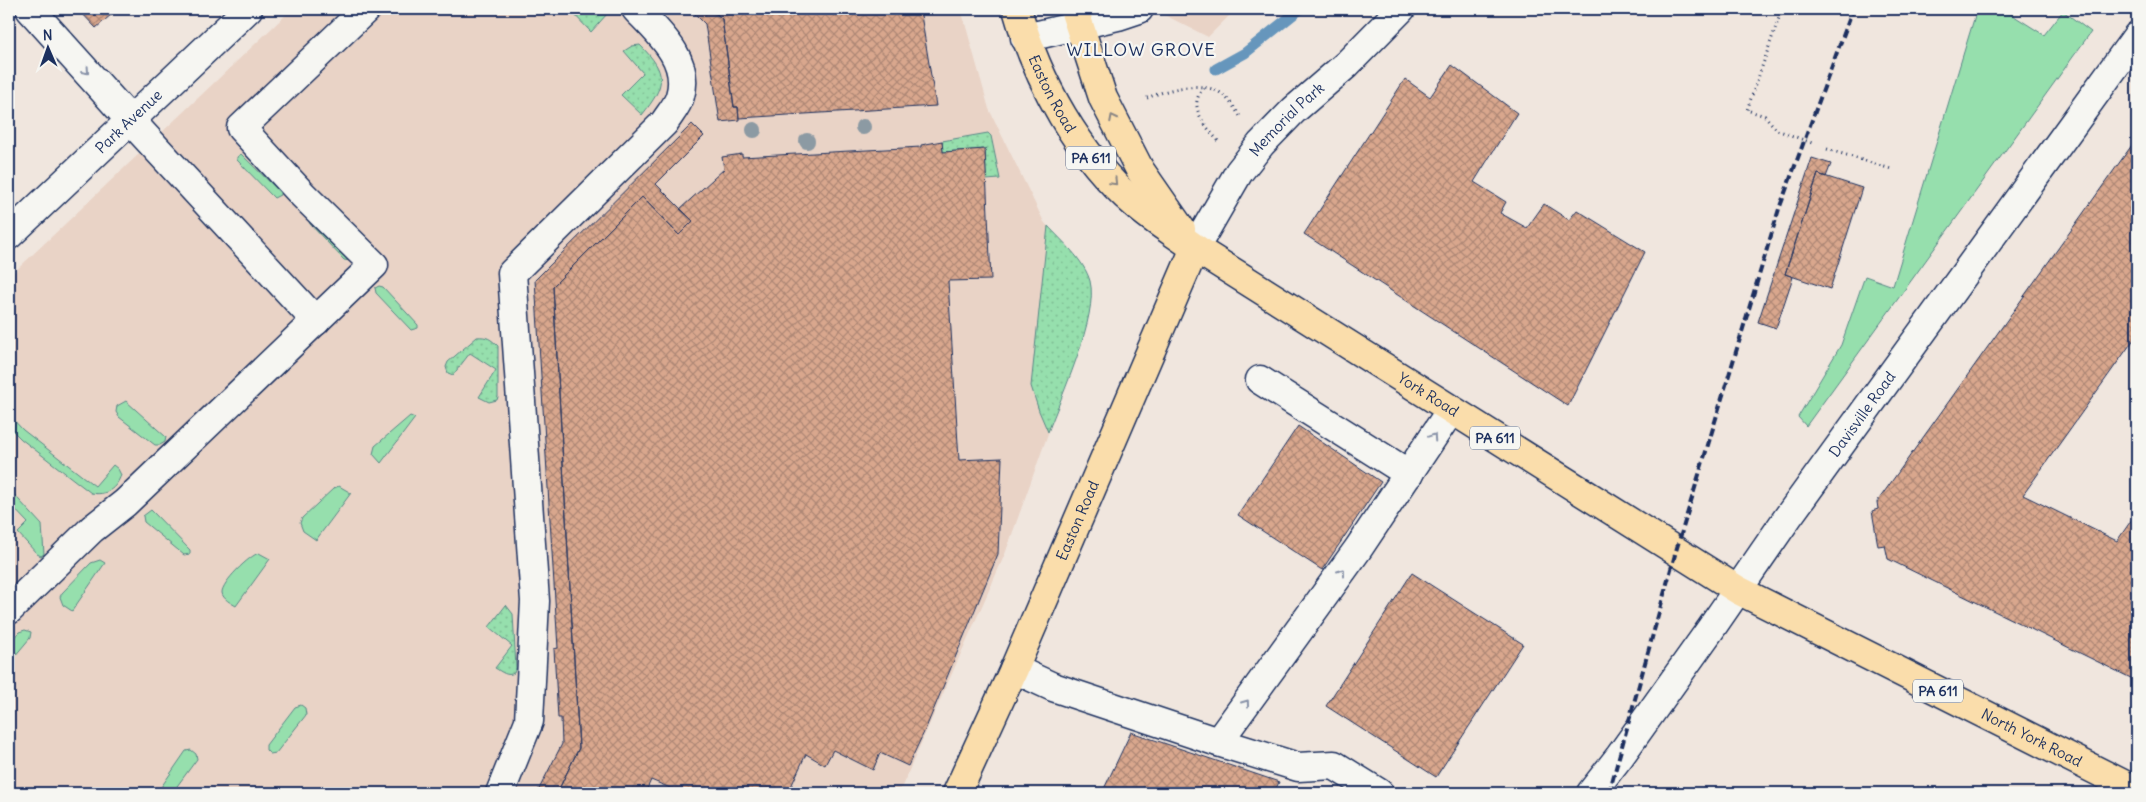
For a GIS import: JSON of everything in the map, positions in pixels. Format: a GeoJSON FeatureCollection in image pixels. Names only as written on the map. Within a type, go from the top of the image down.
{"type":"FeatureCollection","features":[{"type":"Feature","properties":{"kind":"main road","name":"Easton Road"},"geometry":{"type":"LineString","coordinates":[[957,793],[1014,669],[1195,248],[1136,205],[1091,159],[1061,114],[1026,38],[1017,9]]}},
{"type":"Feature","properties":{"kind":"main road","name":"PA 611"},"geometry":{"type":"LineString","coordinates":[[1077,17],[1103,98],[1140,170],[1195,248]]}},
{"type":"Feature","properties":{"kind":"main road","name":"York Road"},"geometry":{"type":"LineString","coordinates":[[1195,248],[1738,590]]}},
{"type":"Feature","properties":{"kind":"main road","name":"North York Road"},"geometry":{"type":"LineString","coordinates":[[1738,590],[2137,791]]}},
{"type":"Feature","properties":{"kind":"street"},"geometry":{"type":"LineString","coordinates":[[30,9],[130,121],[316,321]]}},
{"type":"Feature","properties":{"kind":"street","name":"Park Avenue"},"geometry":{"type":"LineString","coordinates":[[9,235],[248,9]]}},
{"type":"Feature","properties":{"kind":"street"},"geometry":{"type":"LineString","coordinates":[[9,610],[92,529],[126,503],[374,265],[241,128],[366,9]]}},
{"type":"Feature","properties":{"kind":"street"},"geometry":{"type":"LineString","coordinates":[[500,793],[529,721],[535,601],[512,273],[664,123],[680,96],[682,76],[672,48],[636,9]]}},
{"type":"Feature","properties":{"kind":"street"},"geometry":{"type":"LineString","coordinates":[[1026,38],[1077,17],[1139,9]]}},
{"type":"Feature","properties":{"kind":"street","name":"Memorial Park"},"geometry":{"type":"LineString","coordinates":[[1195,248],[1239,172],[1261,144],[1294,110],[1346,65],[1401,9]]}},
{"type":"Feature","properties":{"kind":"street","name":"Davisville Road"},"geometry":{"type":"LineString","coordinates":[[1591,793],[1620,756],[1788,517],[2137,36]]}},
{"type":"Feature","properties":{"kind":"street"},"geometry":{"type":"LineString","coordinates":[[1260,380],[1409,474]]}},
{"type":"Feature","properties":{"kind":"street"},"geometry":{"type":"LineString","coordinates":[[1218,742],[1358,549],[1452,410]]}},
{"type":"Feature","properties":{"kind":"street"},"geometry":{"type":"LineString","coordinates":[[1014,669],[1053,688],[1218,742],[1298,766],[1334,765],[1379,793]]}},
{"type":"Feature","properties":{"kind":"path"},"geometry":{"type":"LineString","coordinates":[[1782,9],[1747,110],[1765,116],[1777,130],[1812,143]]}},
{"type":"Feature","properties":{"kind":"path"},"geometry":{"type":"LineString","coordinates":[[1147,98],[1168,90],[1205,88],[1219,92],[1241,118]]}},
{"type":"Feature","properties":{"kind":"path"},"geometry":{"type":"LineString","coordinates":[[1205,88],[1199,93],[1197,110],[1201,120],[1218,141]]}},
{"type":"Feature","properties":{"kind":"path"},"geometry":{"type":"LineString","coordinates":[[1827,149],[1891,169]]}},
{"type":"Feature","properties":{"kind":"shaded area"},"geometry":{"type":"Polygon","coordinates":[[[292,9],[961,9],[989,109],[1044,222],[1080,262],[1090,280],[1091,298],[1084,333],[1005,554],[899,793],[9,793],[9,277],[292,9]]]}},
{"type":"Feature","properties":{"kind":"shaded area"},"geometry":{"type":"Polygon","coordinates":[[[1153,9],[1236,9],[1208,37],[1153,9]]]}},
{"type":"Feature","properties":{"kind":"green space"},"geometry":{"type":"Polygon","coordinates":[[[569,9],[606,9],[607,14],[591,32],[569,9]]]}},
{"type":"Feature","properties":{"kind":"green space"},"geometry":{"type":"Polygon","coordinates":[[[1977,9],[2003,9],[2044,35],[2063,11],[2091,32],[1806,426],[1798,417],[1841,345],[1865,276],[1893,286],[1977,9]]]}},
{"type":"Feature","properties":{"kind":"green space"},"geometry":{"type":"Polygon","coordinates":[[[640,45],[656,64],[660,79],[656,95],[642,115],[621,95],[643,73],[624,51],[632,46],[640,45]]]}},
{"type":"Feature","properties":{"kind":"green space"},"geometry":{"type":"Polygon","coordinates":[[[988,133],[991,136],[1000,179],[986,180],[985,149],[943,152],[942,141],[988,133]]]}},
{"type":"Feature","properties":{"kind":"green space"},"geometry":{"type":"Polygon","coordinates":[[[241,154],[280,192],[280,195],[274,198],[237,160],[237,157],[241,154]]]}},
{"type":"Feature","properties":{"kind":"green space"},"geometry":{"type":"Polygon","coordinates":[[[308,219],[352,258],[350,261],[344,260],[310,224],[308,219]]]}},
{"type":"Feature","properties":{"kind":"green space"},"geometry":{"type":"Polygon","coordinates":[[[1048,226],[1072,251],[1083,266],[1090,281],[1091,296],[1084,334],[1048,432],[1031,386],[1048,226]]]}},
{"type":"Feature","properties":{"kind":"green space"},"geometry":{"type":"Polygon","coordinates":[[[383,287],[418,325],[418,328],[411,330],[376,293],[375,288],[383,287]]]}},
{"type":"Feature","properties":{"kind":"green space"},"geometry":{"type":"Polygon","coordinates":[[[477,337],[489,338],[498,346],[498,397],[497,400],[489,402],[479,397],[496,370],[470,353],[453,375],[448,373],[446,367],[448,362],[477,337]]]}},
{"type":"Feature","properties":{"kind":"green space"},"geometry":{"type":"Polygon","coordinates":[[[126,401],[166,437],[165,442],[155,445],[119,417],[116,412],[117,406],[126,401]]]}},
{"type":"Feature","properties":{"kind":"green space"},"geometry":{"type":"Polygon","coordinates":[[[9,415],[23,430],[95,486],[113,465],[121,475],[116,484],[106,492],[91,493],[21,439],[9,427],[9,415]]]}},
{"type":"Feature","properties":{"kind":"green space"},"geometry":{"type":"Polygon","coordinates":[[[410,416],[415,418],[381,463],[373,454],[375,446],[410,416]]]}},
{"type":"Feature","properties":{"kind":"green space"},"geometry":{"type":"Polygon","coordinates":[[[339,486],[351,493],[316,540],[303,531],[300,523],[302,518],[334,488],[339,486]]]}},
{"type":"Feature","properties":{"kind":"green space"},"geometry":{"type":"Polygon","coordinates":[[[9,489],[42,525],[44,554],[41,556],[18,533],[28,523],[9,503],[9,489]]]}},
{"type":"Feature","properties":{"kind":"green space"},"geometry":{"type":"Polygon","coordinates":[[[151,510],[190,550],[190,554],[184,555],[144,522],[143,516],[151,510]]]}},
{"type":"Feature","properties":{"kind":"green space"},"geometry":{"type":"Polygon","coordinates":[[[259,553],[270,559],[236,606],[224,597],[222,593],[223,588],[237,570],[259,553]]]}},
{"type":"Feature","properties":{"kind":"green space"},"geometry":{"type":"Polygon","coordinates":[[[100,560],[105,563],[72,611],[63,605],[60,597],[62,593],[91,563],[100,560]]]}},
{"type":"Feature","properties":{"kind":"green space"},"geometry":{"type":"Polygon","coordinates":[[[506,605],[513,614],[516,668],[514,673],[509,674],[504,674],[495,668],[512,646],[489,627],[506,605]]]}},
{"type":"Feature","properties":{"kind":"green space"},"geometry":{"type":"Polygon","coordinates":[[[25,630],[31,632],[30,638],[9,663],[9,643],[19,632],[25,630]]]}},
{"type":"Feature","properties":{"kind":"green space"},"geometry":{"type":"Polygon","coordinates":[[[301,705],[305,708],[306,715],[276,753],[270,754],[266,750],[266,745],[295,707],[301,705]]]}},
{"type":"Feature","properties":{"kind":"green space"},"geometry":{"type":"Polygon","coordinates":[[[191,750],[196,754],[197,759],[172,793],[157,793],[186,751],[191,750]]]}},
{"type":"Feature","properties":{"kind":"building"},"geometry":{"type":"Polygon","coordinates":[[[78,9],[108,9],[112,14],[96,28],[78,9]]]}},
{"type":"Feature","properties":{"kind":"building"},"geometry":{"type":"Polygon","coordinates":[[[108,9],[117,9],[112,14],[108,9]]]}},
{"type":"Feature","properties":{"kind":"building"},"geometry":{"type":"Polygon","coordinates":[[[690,9],[711,9],[722,19],[734,107],[738,107],[739,120],[720,122],[705,24],[690,9]]]}},
{"type":"Feature","properties":{"kind":"building"},"geometry":{"type":"Polygon","coordinates":[[[711,9],[920,9],[936,106],[739,118],[738,107],[734,107],[722,19],[711,9]]]}},
{"type":"Feature","properties":{"kind":"building"},"geometry":{"type":"Polygon","coordinates":[[[1452,65],[1517,113],[1474,182],[1506,202],[1500,213],[1527,228],[1544,204],[1569,220],[1577,210],[1645,252],[1568,406],[1304,234],[1405,79],[1430,97],[1452,65]]]}},
{"type":"Feature","properties":{"kind":"building"},"geometry":{"type":"Polygon","coordinates":[[[692,124],[704,136],[656,184],[693,221],[679,235],[642,197],[553,286],[579,748],[557,793],[537,793],[562,744],[561,718],[558,718],[554,649],[558,648],[535,280],[692,124]]]}},
{"type":"Feature","properties":{"kind":"building"},"geometry":{"type":"Polygon","coordinates":[[[2137,138],[2137,335],[2023,495],[2117,541],[2137,512],[2137,681],[1888,559],[1885,545],[1878,546],[1872,511],[1878,509],[1877,502],[2137,138]]]}},
{"type":"Feature","properties":{"kind":"building"},"geometry":{"type":"Polygon","coordinates":[[[942,141],[943,152],[985,149],[991,280],[948,281],[959,460],[1002,458],[998,554],[926,728],[908,766],[880,753],[873,770],[833,750],[825,765],[806,754],[788,793],[771,791],[770,793],[682,793],[651,780],[645,793],[557,793],[579,748],[553,286],[642,197],[679,235],[693,221],[680,209],[724,169],[722,157],[742,154],[742,157],[921,147],[921,145],[942,141]]]}},
{"type":"Feature","properties":{"kind":"building"},"geometry":{"type":"Polygon","coordinates":[[[1812,158],[1831,164],[1826,177],[1818,174],[1785,274],[1793,277],[1776,328],[1758,322],[1812,158]]]}},
{"type":"Feature","properties":{"kind":"building"},"geometry":{"type":"Polygon","coordinates":[[[1818,174],[1862,188],[1830,289],[1785,274],[1818,174]]]}},
{"type":"Feature","properties":{"kind":"building"},"geometry":{"type":"Polygon","coordinates":[[[1298,426],[1381,482],[1322,570],[1238,515],[1298,426]]]}},
{"type":"Feature","properties":{"kind":"building"},"geometry":{"type":"Polygon","coordinates":[[[1412,573],[1523,644],[1436,777],[1326,706],[1412,573]]]}},
{"type":"Feature","properties":{"kind":"building"},"geometry":{"type":"Polygon","coordinates":[[[1131,732],[1279,782],[1274,793],[1102,793],[1131,732]]]}},
{"type":"Feature","properties":{"kind":"waterway"},"geometry":{"type":"LineString","coordinates":[[1216,69],[1245,53],[1300,9]]}},
{"type":"Feature","properties":{"kind":"railway"},"geometry":{"type":"LineString","coordinates":[[1609,793],[1676,551],[1779,209],[1853,9]]}},
{"type":"Feature","properties":{"kind":"district","name":"WILLOW GROVE"},"geometry":{"type":"Point","coordinates":[1141,50]}}]}
